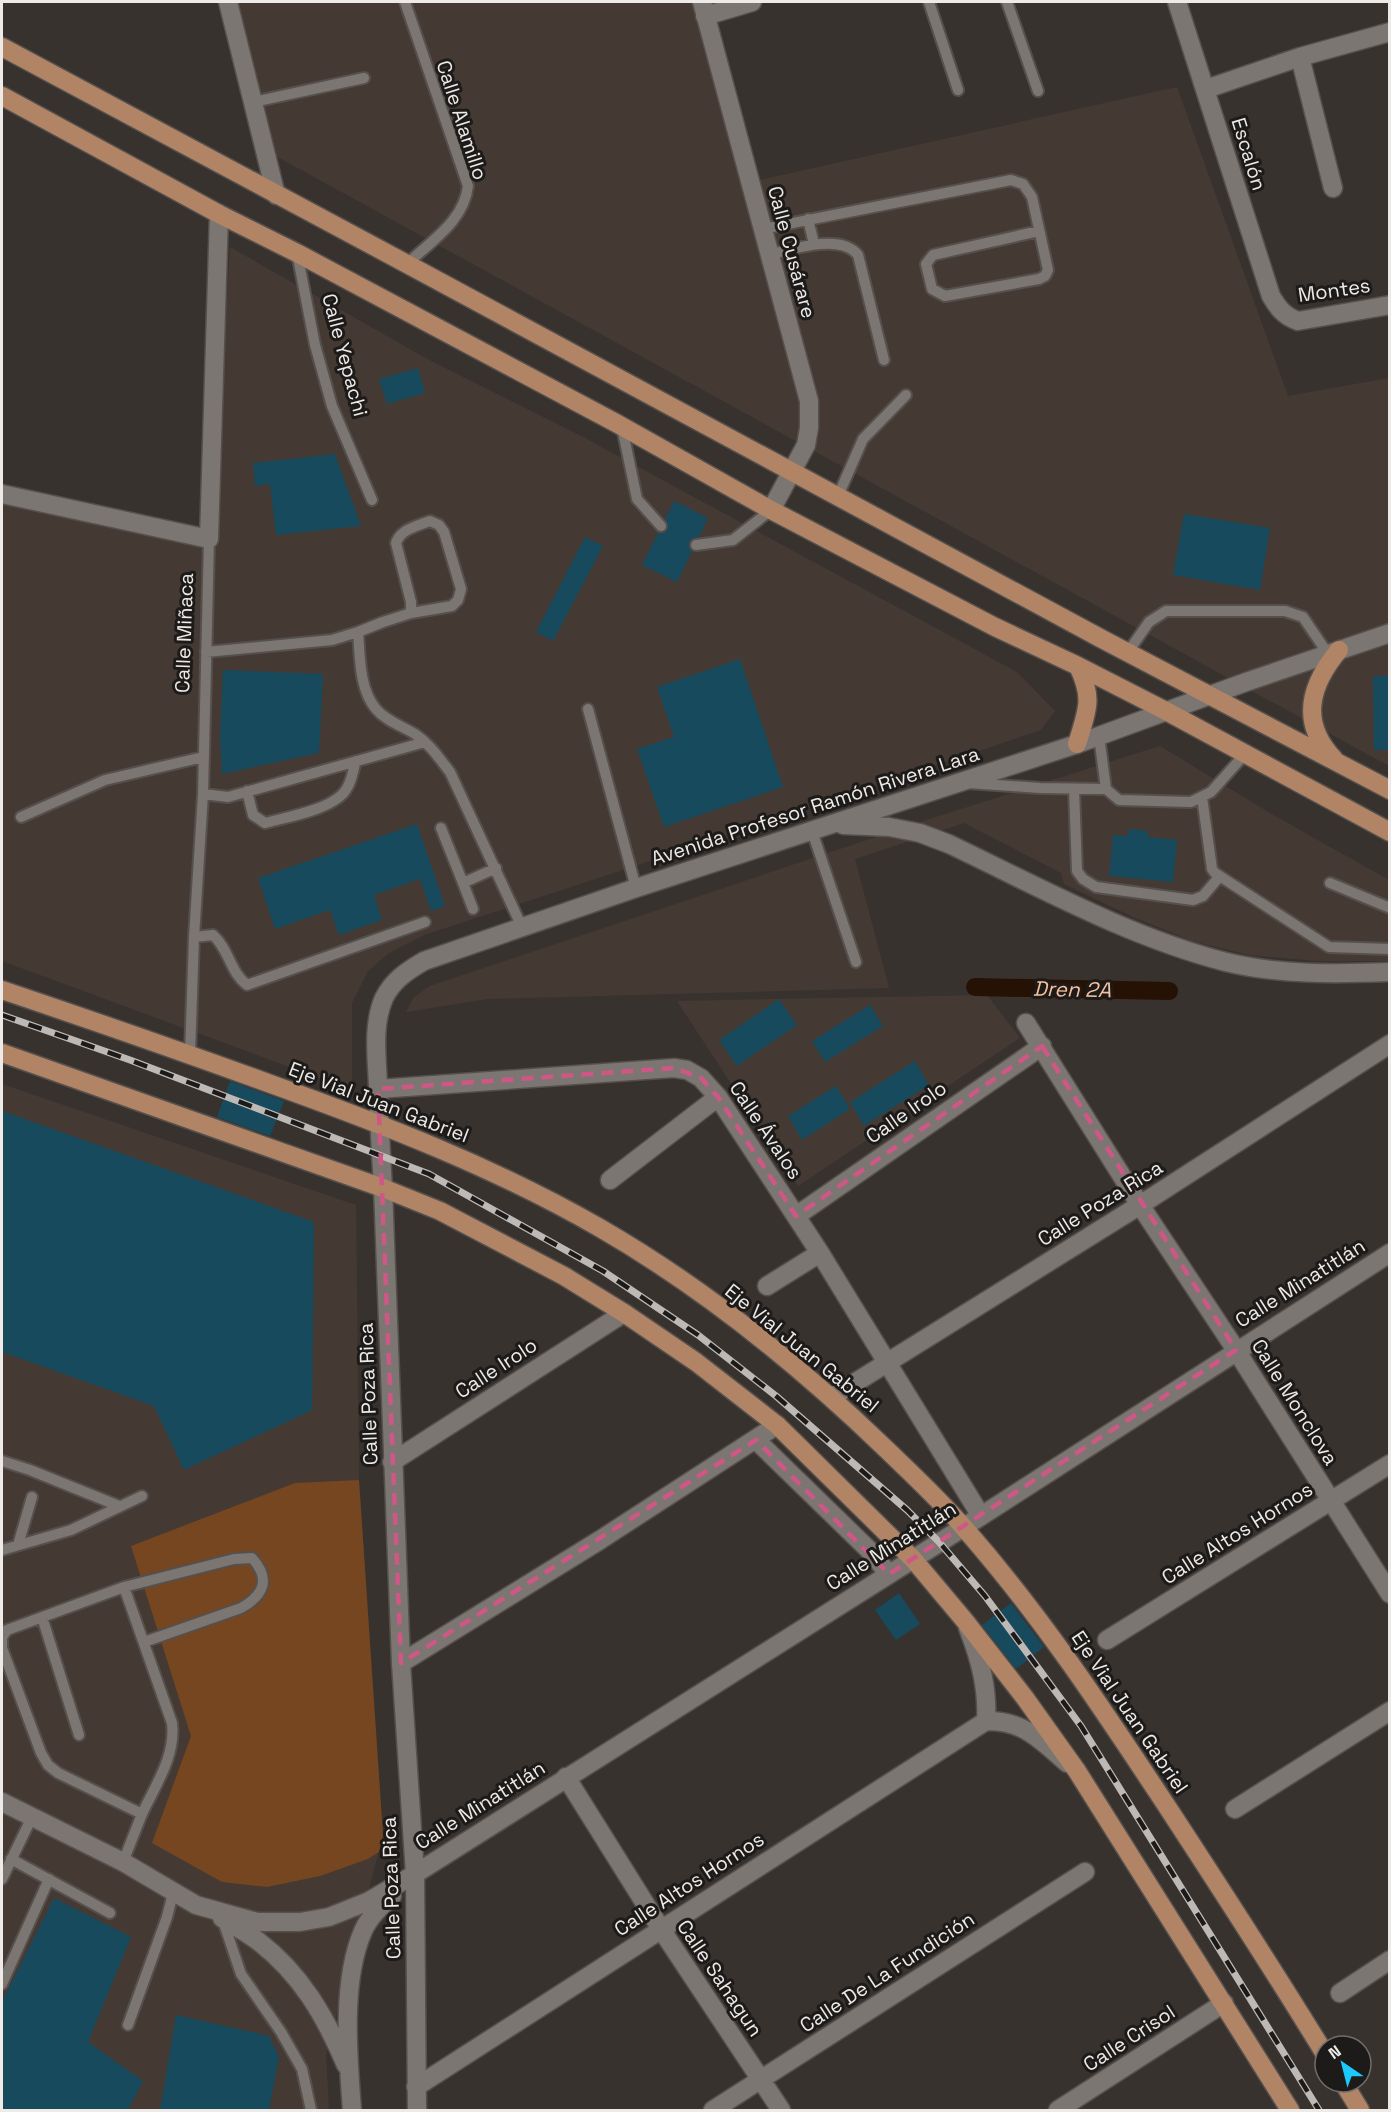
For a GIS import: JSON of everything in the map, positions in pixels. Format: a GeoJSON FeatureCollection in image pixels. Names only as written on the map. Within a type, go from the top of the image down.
{"type":"FeatureCollection","features":[{"type":"Feature","properties":{"kind":"main road"},"geometry":{"type":"LineString","coordinates":[[2,47],[1389,790]]}},
{"type":"Feature","properties":{"kind":"main road"},"geometry":{"type":"LineString","coordinates":[[2,96],[219,214],[297,253],[622,427],[771,510],[995,627],[1166,711],[1389,832]]}},
{"type":"Feature","properties":{"kind":"main road"},"geometry":{"type":"LineString","coordinates":[[1333,652],[1315,687],[1312,708],[1315,729],[1324,749],[1341,766]]}},
{"type":"Feature","properties":{"kind":"main road"},"geometry":{"type":"LineString","coordinates":[[1077,744],[1087,711],[1088,696],[1087,684],[1078,666]]}},
{"type":"Feature","properties":{"kind":"main road","name":"Eje Vial Juan Gabriel"},"geometry":{"type":"LineString","coordinates":[[2,990],[190,1054],[379,1123],[473,1163],[598,1227],[656,1262],[738,1322],[832,1397],[964,1527],[1043,1623],[1107,1714],[1313,2035]]}},
{"type":"Feature","properties":{"kind":"main road"},"geometry":{"type":"LineString","coordinates":[[2,1053],[383,1188],[440,1211],[564,1276],[624,1313],[696,1362],[777,1425],[913,1559],[1025,1698],[1077,1771],[1290,2110]]}},
{"type":"Feature","properties":{"kind":"main road"},"geometry":{"type":"LineString","coordinates":[[1350,2094],[1360,2110]]}},
{"type":"Feature","properties":{"kind":"street"},"geometry":{"type":"LineString","coordinates":[[228,2],[276,195]]}},
{"type":"Feature","properties":{"kind":"street"},"geometry":{"type":"LineString","coordinates":[[703,9],[752,2]]}},
{"type":"Feature","properties":{"kind":"street","name":"Escalón"},"geometry":{"type":"LineString","coordinates":[[1177,2],[1271,296],[1286,316]]}},
{"type":"Feature","properties":{"kind":"street","name":"Calle Cusárare"},"geometry":{"type":"LineString","coordinates":[[703,9],[809,401],[809,428],[806,445],[771,510]]}},
{"type":"Feature","properties":{"kind":"street"},"geometry":{"type":"LineString","coordinates":[[1206,89],[1300,57],[1389,32]]}},
{"type":"Feature","properties":{"kind":"street"},"geometry":{"type":"LineString","coordinates":[[1300,57],[1333,188]]}},
{"type":"Feature","properties":{"kind":"street","name":"Calle Miñaca"},"geometry":{"type":"LineString","coordinates":[[209,539],[219,214]]}},
{"type":"Feature","properties":{"kind":"street","name":"Montes"},"geometry":{"type":"LineString","coordinates":[[1286,316],[1298,321],[1307,321],[1389,305]]}},
{"type":"Feature","properties":{"kind":"street"},"geometry":{"type":"LineString","coordinates":[[2,494],[209,539]]}},
{"type":"Feature","properties":{"kind":"street","name":"Avenida Profesor Ramón Rivera Lara"},"geometry":{"type":"LineString","coordinates":[[379,1123],[378,1021],[384,1000],[399,977],[424,961],[636,888],[1077,744],[1389,633]]}},
{"type":"Feature","properties":{"kind":"street"},"geometry":{"type":"LineString","coordinates":[[832,824],[889,827],[920,833],[949,844],[1158,941],[1228,962],[1287,972],[1389,972]]}},
{"type":"Feature","properties":{"kind":"street","name":"Calle Monclova"},"geometry":{"type":"LineString","coordinates":[[1026,1023],[1389,1594]]}},
{"type":"Feature","properties":{"kind":"street","name":"Calle Poza Rica"},"geometry":{"type":"LineString","coordinates":[[832,1397],[1140,1205],[1389,1044]]}},
{"type":"Feature","properties":{"kind":"street","name":"Calle Irolo"},"geometry":{"type":"LineString","coordinates":[[796,1216],[1042,1046]]}},
{"type":"Feature","properties":{"kind":"street","name":"Calle Ávalos"},"geometry":{"type":"LineString","coordinates":[[378,1089],[674,1068],[687,1070],[701,1078],[718,1097],[820,1253],[981,1516]]}},
{"type":"Feature","properties":{"kind":"street"},"geometry":{"type":"LineString","coordinates":[[610,1180],[718,1097]]}},
{"type":"Feature","properties":{"kind":"street","name":"Calle Poza Rica"},"geometry":{"type":"LineString","coordinates":[[379,1123],[401,1664],[415,1874],[417,2110]]}},
{"type":"Feature","properties":{"kind":"street"},"geometry":{"type":"LineString","coordinates":[[767,1286],[820,1253]]}},
{"type":"Feature","properties":{"kind":"street","name":"Calle Minatitlán"},"geometry":{"type":"LineString","coordinates":[[415,1874],[964,1527],[1389,1253]]}},
{"type":"Feature","properties":{"kind":"street","name":"Calle Irolo"},"geometry":{"type":"LineString","coordinates":[[392,1462],[624,1313]]}},
{"type":"Feature","properties":{"kind":"street"},"geometry":{"type":"LineString","coordinates":[[401,1664],[777,1425]]}},
{"type":"Feature","properties":{"kind":"street"},"geometry":{"type":"LineString","coordinates":[[756,1440],[868,1549],[889,1574]]}},
{"type":"Feature","properties":{"kind":"street","name":"Calle Altos Hornos"},"geometry":{"type":"LineString","coordinates":[[1107,1640],[1389,1464]]}},
{"type":"Feature","properties":{"kind":"street"},"geometry":{"type":"LineString","coordinates":[[965,1621],[978,1654],[987,1693],[986,1721],[1004,1721],[1019,1726],[1077,1771]]}},
{"type":"Feature","properties":{"kind":"street"},"geometry":{"type":"LineString","coordinates":[[1235,1809],[1389,1712]]}},
{"type":"Feature","properties":{"kind":"street","name":"Calle Altos Hornos"},"geometry":{"type":"LineString","coordinates":[[416,2087],[986,1721]]}},
{"type":"Feature","properties":{"kind":"street","name":"Calle Sahagun"},"geometry":{"type":"LineString","coordinates":[[567,1777],[661,1929],[781,2110]]}},
{"type":"Feature","properties":{"kind":"street"},"geometry":{"type":"LineString","coordinates":[[2,1802],[123,1862],[257,1940],[284,1963],[302,1985],[329,2025],[350,2073]]}},
{"type":"Feature","properties":{"kind":"street","name":"Calle De La Fundición"},"geometry":{"type":"LineString","coordinates":[[713,2110],[1085,1872]]}},
{"type":"Feature","properties":{"kind":"street"},"geometry":{"type":"LineString","coordinates":[[196,1905],[256,1922],[300,1922],[329,1917],[369,1901],[415,1874]]}},
{"type":"Feature","properties":{"kind":"street"},"geometry":{"type":"LineString","coordinates":[[352,2110],[350,1985],[354,1954],[375,1912],[415,1874]]}},
{"type":"Feature","properties":{"kind":"street"},"geometry":{"type":"LineString","coordinates":[[1340,1993],[1389,1960]]}},
{"type":"Feature","properties":{"kind":"street","name":"Calle Crisol"},"geometry":{"type":"LineString","coordinates":[[1058,2110],[1224,2004]]}},
{"type":"Feature","properties":{"kind":"lane","name":"Calle Alamillo"},"geometry":{"type":"LineString","coordinates":[[405,2],[468,186],[463,208],[456,219],[407,264]]}},
{"type":"Feature","properties":{"kind":"lane"},"geometry":{"type":"LineString","coordinates":[[929,2],[958,90]]}},
{"type":"Feature","properties":{"kind":"lane"},"geometry":{"type":"LineString","coordinates":[[1007,2],[1038,91]]}},
{"type":"Feature","properties":{"kind":"lane"},"geometry":{"type":"LineString","coordinates":[[253,102],[364,78]]}},
{"type":"Feature","properties":{"kind":"lane"},"geometry":{"type":"LineString","coordinates":[[762,229],[1011,180],[1023,184],[1032,197],[1048,270],[1045,276],[1040,279],[945,296],[932,289],[926,264],[933,255],[1039,231]]}},
{"type":"Feature","properties":{"kind":"lane"},"geometry":{"type":"LineString","coordinates":[[808,219],[814,244]]}},
{"type":"Feature","properties":{"kind":"lane"},"geometry":{"type":"LineString","coordinates":[[769,255],[814,244],[848,246],[858,255],[884,360]]}},
{"type":"Feature","properties":{"kind":"lane","name":"Calle Yepachi"},"geometry":{"type":"LineString","coordinates":[[297,253],[315,345],[332,406],[372,500]]}},
{"type":"Feature","properties":{"kind":"lane"},"geometry":{"type":"LineString","coordinates":[[838,496],[863,439],[906,395]]}},
{"type":"Feature","properties":{"kind":"lane"},"geometry":{"type":"LineString","coordinates":[[622,427],[637,499],[662,526]]}},
{"type":"Feature","properties":{"kind":"lane"},"geometry":{"type":"LineString","coordinates":[[696,545],[733,540],[771,510]]}},
{"type":"Feature","properties":{"kind":"lane"},"geometry":{"type":"LineString","coordinates":[[206,652],[332,640],[411,613],[452,606],[458,600],[461,590],[444,532],[439,525],[430,521],[405,530],[398,536],[396,543],[411,602],[411,613]]}},
{"type":"Feature","properties":{"kind":"lane","name":"Calle Miñaca"},"geometry":{"type":"LineString","coordinates":[[190,1054],[194,937],[203,794],[209,539]]}},
{"type":"Feature","properties":{"kind":"lane"},"geometry":{"type":"LineString","coordinates":[[1128,652],[1149,622],[1166,611],[1285,611],[1303,617],[1333,652]]}},
{"type":"Feature","properties":{"kind":"lane"},"geometry":{"type":"LineString","coordinates":[[358,632],[361,671],[374,708],[425,742],[450,772],[522,927]]}},
{"type":"Feature","properties":{"kind":"lane"},"geometry":{"type":"LineString","coordinates":[[588,708],[636,888]]}},
{"type":"Feature","properties":{"kind":"lane"},"geometry":{"type":"LineString","coordinates":[[1099,736],[1106,789]]}},
{"type":"Feature","properties":{"kind":"lane"},"geometry":{"type":"LineString","coordinates":[[203,794],[228,797],[425,742]]}},
{"type":"Feature","properties":{"kind":"lane"},"geometry":{"type":"LineString","coordinates":[[959,783],[1106,789],[1119,800],[1191,802],[1211,792],[1245,754]]}},
{"type":"Feature","properties":{"kind":"lane"},"geometry":{"type":"LineString","coordinates":[[21,817],[105,780],[203,757]]}},
{"type":"Feature","properties":{"kind":"lane"},"geometry":{"type":"LineString","coordinates":[[247,791],[252,815],[265,823],[305,812],[338,800],[347,789],[356,761]]}},
{"type":"Feature","properties":{"kind":"lane"},"geometry":{"type":"LineString","coordinates":[[1074,789],[1077,872],[1096,888],[1193,900],[1203,896],[1220,876]]}},
{"type":"Feature","properties":{"kind":"lane"},"geometry":{"type":"LineString","coordinates":[[1202,797],[1212,870],[1329,947],[1389,949]]}},
{"type":"Feature","properties":{"kind":"lane"},"geometry":{"type":"LineString","coordinates":[[441,828],[473,909]]}},
{"type":"Feature","properties":{"kind":"lane"},"geometry":{"type":"LineString","coordinates":[[812,831],[856,962]]}},
{"type":"Feature","properties":{"kind":"lane"},"geometry":{"type":"LineString","coordinates":[[464,883],[496,868]]}},
{"type":"Feature","properties":{"kind":"lane"},"geometry":{"type":"LineString","coordinates":[[1330,883],[1389,908]]}},
{"type":"Feature","properties":{"kind":"lane"},"geometry":{"type":"LineString","coordinates":[[194,937],[213,935],[222,944],[240,979],[247,985],[425,922]]}},
{"type":"Feature","properties":{"kind":"lane"},"geometry":{"type":"LineString","coordinates":[[2,1461],[119,1506]]}},
{"type":"Feature","properties":{"kind":"lane"},"geometry":{"type":"LineString","coordinates":[[2,1550],[71,1530],[142,1496]]}},
{"type":"Feature","properties":{"kind":"lane"},"geometry":{"type":"LineString","coordinates":[[18,1545],[32,1497]]}},
{"type":"Feature","properties":{"kind":"lane"},"geometry":{"type":"LineString","coordinates":[[142,1814],[58,1773],[48,1765],[41,1753],[2,1648],[2,1637],[7,1630],[124,1587],[234,1559],[252,1558],[258,1565],[262,1587],[259,1596],[252,1601],[241,1608],[144,1642]]}},
{"type":"Feature","properties":{"kind":"lane"},"geometry":{"type":"LineString","coordinates":[[123,1862],[142,1814],[172,1750],[174,1737],[172,1724],[124,1587]]}},
{"type":"Feature","properties":{"kind":"lane"},"geometry":{"type":"LineString","coordinates":[[42,1617],[79,1735]]}},
{"type":"Feature","properties":{"kind":"lane"},"geometry":{"type":"LineString","coordinates":[[2,1879],[33,1817]]}},
{"type":"Feature","properties":{"kind":"lane"},"geometry":{"type":"LineString","coordinates":[[11,1860],[110,1912]]}},
{"type":"Feature","properties":{"kind":"lane"},"geometry":{"type":"LineString","coordinates":[[2,1984],[49,1878]]}},
{"type":"Feature","properties":{"kind":"lane"},"geometry":{"type":"LineString","coordinates":[[128,2025],[167,1917],[173,1893]]}},
{"type":"Feature","properties":{"kind":"lane"},"geometry":{"type":"LineString","coordinates":[[222,1918],[241,1974],[281,2032],[302,2069],[311,2110]]}},
{"type":"Feature","properties":{"kind":"highlighted area"},"geometry":{"type":"Polygon","coordinates":[[[1042,1046],[1236,1350],[889,1574],[756,1440],[401,1663],[378,1089],[674,1068],[701,1078],[718,1097],[796,1216],[1042,1046]]]}},
{"type":"Feature","properties":{"kind":"shaded area"},"geometry":{"type":"Polygon","coordinates":[[[224,2],[693,2],[755,181],[1177,87],[1288,396],[1389,378],[1389,766],[252,143],[224,2]]]}},
{"type":"Feature","properties":{"kind":"shaded area"},"geometry":{"type":"Polygon","coordinates":[[[230,247],[429,360],[583,437],[1017,672],[1055,711],[1041,730],[424,935],[389,953],[368,971],[352,1003],[352,1090],[2,961],[2,497],[214,537],[230,247]]]}},
{"type":"Feature","properties":{"kind":"shaded area"},"geometry":{"type":"Polygon","coordinates":[[[1160,746],[1275,816],[1389,880],[1389,961],[1318,961],[1249,955],[1192,941],[1133,917],[1064,884],[1061,873],[964,823],[855,859],[889,988],[487,999],[406,1012],[414,997],[430,986],[939,816],[1160,746]]]}},
{"type":"Feature","properties":{"kind":"shaded area"},"geometry":{"type":"Polygon","coordinates":[[[987,995],[1020,1038],[798,1186],[677,1001],[987,995]]]}},
{"type":"Feature","properties":{"kind":"shaded area"},"geometry":{"type":"Polygon","coordinates":[[[2,1084],[356,1205],[359,1480],[383,1835],[326,2055],[329,2110],[2,2110],[2,1084]]]}},
{"type":"Feature","properties":{"kind":"shaded area"},"geometry":{"type":"Polygon","coordinates":[[[359,1480],[383,1835],[379,1852],[368,1859],[320,1876],[267,1887],[222,1882],[152,1843],[191,1736],[131,1546],[295,1483],[359,1480]]]}},
{"type":"Feature","properties":{"kind":"building"},"geometry":{"type":"Polygon","coordinates":[[[418,368],[425,393],[387,404],[379,379],[418,368]]]}},
{"type":"Feature","properties":{"kind":"building"},"geometry":{"type":"Polygon","coordinates":[[[335,454],[361,526],[276,535],[270,484],[255,486],[253,463],[335,454]]]}},
{"type":"Feature","properties":{"kind":"building"},"geometry":{"type":"Polygon","coordinates":[[[674,501],[708,518],[699,537],[689,542],[692,551],[677,582],[642,565],[658,533],[663,533],[668,529],[665,519],[674,501]]]}},
{"type":"Feature","properties":{"kind":"building"},"geometry":{"type":"Polygon","coordinates":[[[1184,514],[1270,528],[1260,590],[1173,575],[1184,514]]]}},
{"type":"Feature","properties":{"kind":"building"},"geometry":{"type":"Polygon","coordinates":[[[585,537],[603,546],[553,641],[536,632],[585,537]]]}},
{"type":"Feature","properties":{"kind":"building"},"geometry":{"type":"Polygon","coordinates":[[[740,659],[783,787],[664,827],[637,749],[674,737],[657,687],[740,659]]]}},
{"type":"Feature","properties":{"kind":"building"},"geometry":{"type":"Polygon","coordinates":[[[223,670],[323,674],[319,753],[222,774],[220,738],[223,670]]]}},
{"type":"Feature","properties":{"kind":"building"},"geometry":{"type":"Polygon","coordinates":[[[1373,676],[1389,676],[1389,750],[1374,750],[1373,676]]]}},
{"type":"Feature","properties":{"kind":"building"},"geometry":{"type":"Polygon","coordinates":[[[417,824],[445,906],[431,911],[420,879],[374,895],[382,920],[339,935],[330,910],[275,929],[258,878],[417,824]]]}},
{"type":"Feature","properties":{"kind":"building"},"geometry":{"type":"Polygon","coordinates":[[[1128,829],[1148,831],[1148,837],[1177,840],[1173,882],[1109,876],[1113,835],[1128,836],[1128,829]]]}},
{"type":"Feature","properties":{"kind":"building"},"geometry":{"type":"Polygon","coordinates":[[[779,999],[797,1025],[737,1066],[719,1040],[779,999]]]}},
{"type":"Feature","properties":{"kind":"building"},"geometry":{"type":"Polygon","coordinates":[[[870,1005],[883,1026],[825,1062],[812,1041],[870,1005]]]}},
{"type":"Feature","properties":{"kind":"building"},"geometry":{"type":"Polygon","coordinates":[[[915,1061],[929,1085],[864,1126],[850,1102],[915,1061]]]}},
{"type":"Feature","properties":{"kind":"building"},"geometry":{"type":"Polygon","coordinates":[[[230,1081],[284,1101],[270,1136],[217,1117],[230,1081]]]}},
{"type":"Feature","properties":{"kind":"building"},"geometry":{"type":"Polygon","coordinates":[[[836,1086],[850,1109],[802,1140],[788,1116],[836,1086]]]}},
{"type":"Feature","properties":{"kind":"building"},"geometry":{"type":"Polygon","coordinates":[[[2,1111],[314,1222],[312,1410],[184,1470],[154,1406],[2,1352],[2,1111]]]}},
{"type":"Feature","properties":{"kind":"building"},"geometry":{"type":"Polygon","coordinates":[[[899,1593],[920,1624],[896,1640],[875,1610],[899,1593]]]}},
{"type":"Feature","properties":{"kind":"building"},"geometry":{"type":"Polygon","coordinates":[[[1011,1603],[1044,1647],[1016,1669],[982,1625],[1011,1603]]]}},
{"type":"Feature","properties":{"kind":"building"},"geometry":{"type":"Polygon","coordinates":[[[54,1898],[131,1937],[88,2042],[143,2081],[128,2110],[2,2110],[2,2002],[54,1898]]]}},
{"type":"Feature","properties":{"kind":"building"},"geometry":{"type":"Polygon","coordinates":[[[176,2015],[269,2036],[279,2057],[269,2110],[160,2110],[176,2015]]]}},
{"type":"Feature","properties":{"kind":"waterway","name":"Dren 2A"},"geometry":{"type":"LineString","coordinates":[[975,987],[1169,991]]}},
{"type":"Feature","properties":{"kind":"railway"},"geometry":{"type":"LineString","coordinates":[[2,1015],[130,1060],[429,1174],[603,1271],[698,1335],[776,1396],[907,1510],[939,1542],[985,1596],[1081,1726],[1319,2110]]}}]}
